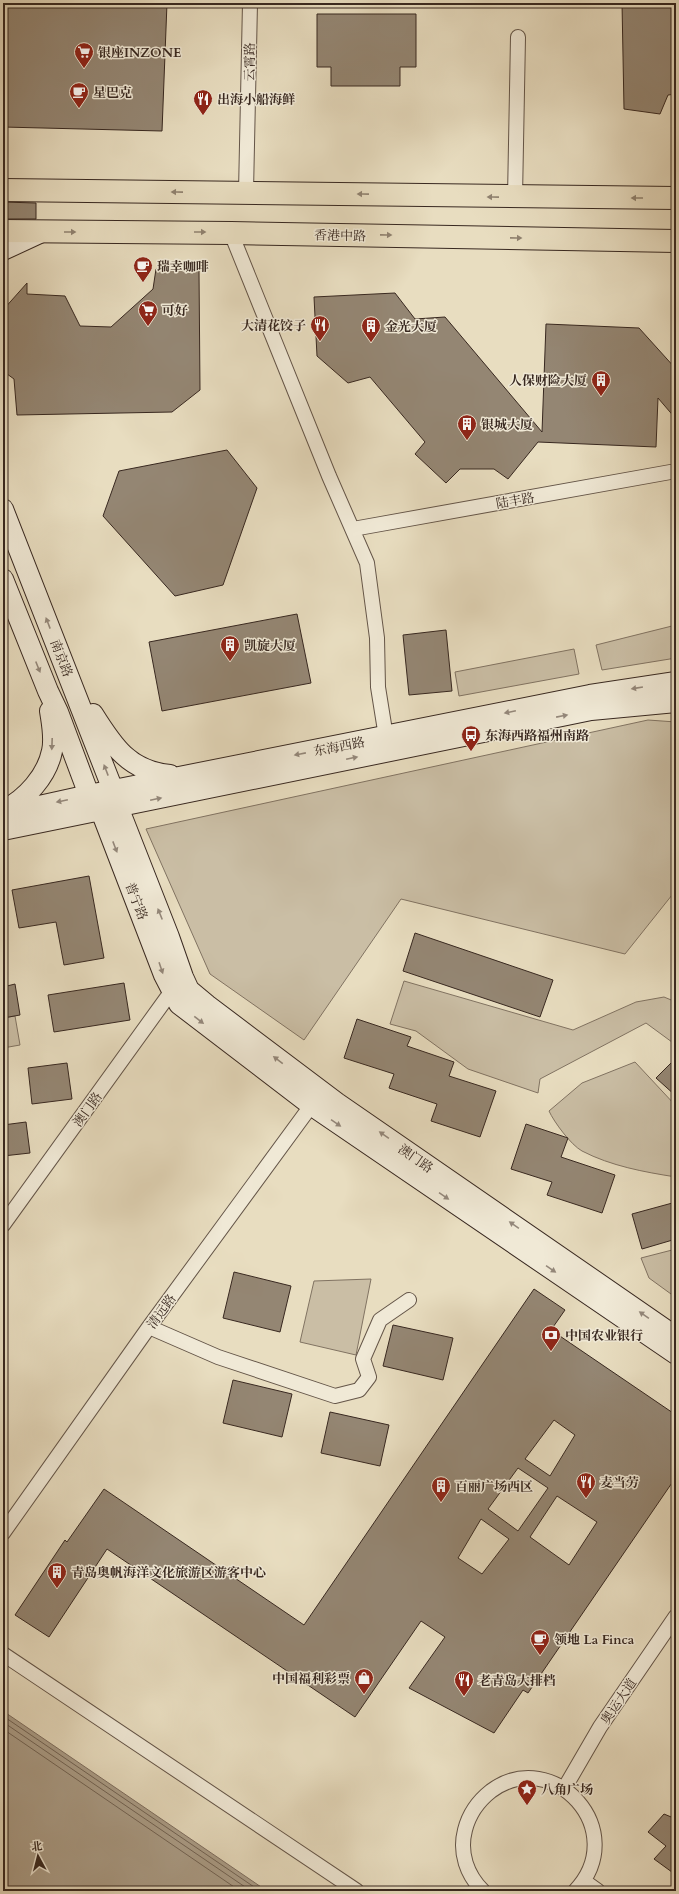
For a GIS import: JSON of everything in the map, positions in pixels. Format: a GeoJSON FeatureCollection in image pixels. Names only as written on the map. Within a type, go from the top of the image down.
{"type":"FeatureCollection","features":[{"type":"Feature","properties":{"kind":"main road"},"geometry":{"type":"LineString","coordinates":[[3,190],[676,198]]}},
{"type":"Feature","properties":{"kind":"main road","name":"香港中路"},"geometry":{"type":"LineString","coordinates":[[3,231],[231,233],[676,241]]}},
{"type":"Feature","properties":{"kind":"main road"},"geometry":{"type":"LineString","coordinates":[[3,250],[44,231]]}},
{"type":"Feature","properties":{"kind":"main road","name":"南京路"},"geometry":{"type":"LineString","coordinates":[[3,509],[72,682],[111,803]]}},
{"type":"Feature","properties":{"kind":"main road","name":"南京路"},"geometry":{"type":"LineString","coordinates":[[3,579],[48,691],[58,712],[89,795],[111,803]]}},
{"type":"Feature","properties":{"kind":"main road"},"geometry":{"type":"LineString","coordinates":[[72,682],[106,734],[118,750],[128,759],[144,770],[157,774],[186,777]]}},
{"type":"Feature","properties":{"kind":"main road","name":"东海西路"},"geometry":{"type":"LineString","coordinates":[[111,803],[186,777],[590,695],[676,682]]}},
{"type":"Feature","properties":{"kind":"main road"},"geometry":{"type":"LineString","coordinates":[[3,810],[12,806],[35,785],[49,763],[53,734],[48,691]]}},
{"type":"Feature","properties":{"kind":"main road","name":"东海西路"},"geometry":{"type":"LineString","coordinates":[[3,830],[111,803],[591,710],[676,702]]}},
{"type":"Feature","properties":{"kind":"main road"},"geometry":{"type":"LineString","coordinates":[[3,814],[89,795]]}},
{"type":"Feature","properties":{"kind":"main road","name":"普宁路"},"geometry":{"type":"LineString","coordinates":[[111,803],[169,937],[177,985]]}},
{"type":"Feature","properties":{"kind":"main road","name":"澳门路"},"geometry":{"type":"LineString","coordinates":[[177,985],[189,990],[316,1099],[676,1354]]}},
{"type":"Feature","properties":{"kind":"main road","name":"澳门路"},"geometry":{"type":"LineString","coordinates":[[316,1099],[676,1337]]}},
{"type":"Feature","properties":{"kind":"street","name":"云霄路"},"geometry":{"type":"LineString","coordinates":[[246,192],[250,3]]}},
{"type":"Feature","properties":{"kind":"street"},"geometry":{"type":"LineString","coordinates":[[515,197],[518,37]]}},
{"type":"Feature","properties":{"kind":"street"},"geometry":{"type":"LineString","coordinates":[[231,233],[329,476],[367,563],[372,587],[378,638],[378,687],[386,737]]}},
{"type":"Feature","properties":{"kind":"street","name":"陆丰路"},"geometry":{"type":"LineString","coordinates":[[353,529],[676,471]]}},
{"type":"Feature","properties":{"kind":"street","name":"澳门路"},"geometry":{"type":"LineString","coordinates":[[3,1225],[177,985]]}},
{"type":"Feature","properties":{"kind":"street","name":"清远路"},"geometry":{"type":"LineString","coordinates":[[3,1533],[149,1327],[316,1099]]}},
{"type":"Feature","properties":{"kind":"street"},"geometry":{"type":"LineString","coordinates":[[149,1327],[218,1357],[335,1396],[359,1390],[369,1377],[363,1359],[380,1320],[409,1300]]}},
{"type":"Feature","properties":{"kind":"street","name":"奥运大道"},"geometry":{"type":"LineString","coordinates":[[564,1788],[600,1727],[676,1616]]}},
{"type":"Feature","properties":{"kind":"street"},"geometry":{"type":"LineString","coordinates":[[3,1654],[357,1891]]}},
{"type":"Feature","properties":{"kind":"street"},"geometry":{"type":"LineString","coordinates":[[483,1891],[474,1882],[464,1862],[462,1839],[468,1817],[480,1799],[499,1785],[520,1779],[543,1780],[564,1788],[580,1802],[591,1821],[595,1841],[593,1862],[579,1886],[598,1891]]}},
{"type":"Feature","properties":{"kind":"shaded area"},"geometry":{"type":"Polygon","coordinates":[[[676,625],[676,658],[602,670],[596,645],[676,625]]]}},
{"type":"Feature","properties":{"kind":"shaded area"},"geometry":{"type":"Polygon","coordinates":[[[574,649],[579,674],[459,696],[455,672],[574,649]]]}},
{"type":"Feature","properties":{"kind":"shaded area"},"geometry":{"type":"Polygon","coordinates":[[[648,720],[676,722],[676,890],[625,954],[401,899],[304,1040],[210,974],[146,829],[648,720]]]}},
{"type":"Feature","properties":{"kind":"shaded area"},"geometry":{"type":"Polygon","coordinates":[[[404,981],[573,1030],[636,1002],[664,997],[676,1002],[676,1045],[646,1023],[540,1079],[538,1093],[468,1069],[416,1031],[390,1024],[404,981]]]}},
{"type":"Feature","properties":{"kind":"shaded area"},"geometry":{"type":"Polygon","coordinates":[[[15,1016],[20,1045],[3,1048],[3,1018],[15,1016]]]}},
{"type":"Feature","properties":{"kind":"shaded area"},"geometry":{"type":"Polygon","coordinates":[[[635,1062],[676,1106],[676,1177],[640,1171],[604,1161],[582,1151],[563,1133],[549,1111],[582,1083],[635,1062]]]}},
{"type":"Feature","properties":{"kind":"shaded area"},"geometry":{"type":"Polygon","coordinates":[[[676,1249],[676,1287],[671,1294],[649,1278],[641,1258],[676,1249]]]}},
{"type":"Feature","properties":{"kind":"shaded area"},"geometry":{"type":"Polygon","coordinates":[[[371,1279],[356,1355],[300,1342],[314,1281],[371,1279]]]}},
{"type":"Feature","properties":{"kind":"water"},"geometry":{"type":"Polygon","coordinates":[[[3,1711],[267,1891],[3,1891],[3,1711]]]}},
{"type":"Feature","properties":{"kind":"building","name":"银座INZONE"},"geometry":{"type":"Polygon","coordinates":[[[3,3],[167,3],[162,131],[3,127],[3,3]]]}},
{"type":"Feature","properties":{"kind":"building"},"geometry":{"type":"Polygon","coordinates":[[[622,3],[676,3],[676,94],[668,95],[660,114],[624,109],[622,3]]]}},
{"type":"Feature","properties":{"kind":"building"},"geometry":{"type":"Polygon","coordinates":[[[317,14],[416,14],[416,67],[400,67],[400,86],[331,86],[331,67],[317,67],[317,14]]]}},
{"type":"Feature","properties":{"kind":"building"},"geometry":{"type":"Polygon","coordinates":[[[3,202],[36,203],[36,219],[3,219],[3,202]]]}},
{"type":"Feature","properties":{"kind":"building"},"geometry":{"type":"Polygon","coordinates":[[[156,269],[199,271],[200,390],[172,412],[17,415],[14,379],[3,371],[3,310],[27,283],[27,294],[65,296],[80,326],[111,327],[153,289],[156,269]]]}},
{"type":"Feature","properties":{"kind":"building"},"geometry":{"type":"Polygon","coordinates":[[[395,293],[415,319],[445,317],[542,432],[546,324],[639,328],[676,369],[676,419],[658,398],[656,447],[538,442],[508,479],[494,469],[460,469],[446,483],[415,454],[425,442],[370,377],[348,383],[317,356],[314,297],[395,293]]]}},
{"type":"Feature","properties":{"kind":"building"},"geometry":{"type":"Polygon","coordinates":[[[227,450],[257,488],[223,585],[175,596],[103,516],[119,471],[227,450]]]}},
{"type":"Feature","properties":{"kind":"building","name":"凯旋大厦"},"geometry":{"type":"Polygon","coordinates":[[[297,614],[311,683],[162,711],[149,642],[297,614]]]}},
{"type":"Feature","properties":{"kind":"building"},"geometry":{"type":"Polygon","coordinates":[[[446,630],[452,691],[409,695],[403,635],[446,630]]]}},
{"type":"Feature","properties":{"kind":"building"},"geometry":{"type":"Polygon","coordinates":[[[89,876],[104,958],[64,965],[56,922],[19,928],[12,890],[89,876]]]}},
{"type":"Feature","properties":{"kind":"building"},"geometry":{"type":"Polygon","coordinates":[[[415,933],[553,980],[540,1017],[403,971],[415,933]]]}},
{"type":"Feature","properties":{"kind":"building"},"geometry":{"type":"Polygon","coordinates":[[[124,983],[130,1020],[54,1032],[48,995],[124,983]]]}},
{"type":"Feature","properties":{"kind":"building"},"geometry":{"type":"Polygon","coordinates":[[[15,984],[20,1015],[3,1018],[3,987],[15,984]]]}},
{"type":"Feature","properties":{"kind":"building"},"geometry":{"type":"Polygon","coordinates":[[[357,1019],[411,1037],[407,1046],[454,1062],[449,1076],[496,1091],[480,1137],[431,1121],[437,1104],[389,1088],[394,1074],[344,1058],[357,1019]]]}},
{"type":"Feature","properties":{"kind":"building"},"geometry":{"type":"Polygon","coordinates":[[[676,1058],[676,1096],[656,1078],[676,1058]]]}},
{"type":"Feature","properties":{"kind":"building"},"geometry":{"type":"Polygon","coordinates":[[[67,1063],[72,1099],[32,1104],[28,1068],[67,1063]]]}},
{"type":"Feature","properties":{"kind":"building"},"geometry":{"type":"Polygon","coordinates":[[[26,1122],[30,1153],[3,1156],[3,1125],[26,1122]]]}},
{"type":"Feature","properties":{"kind":"building"},"geometry":{"type":"Polygon","coordinates":[[[526,1124],[568,1138],[561,1157],[615,1175],[602,1213],[547,1195],[552,1182],[511,1169],[526,1124]]]}},
{"type":"Feature","properties":{"kind":"building"},"geometry":{"type":"Polygon","coordinates":[[[676,1202],[676,1239],[642,1249],[632,1214],[676,1202]]]}},
{"type":"Feature","properties":{"kind":"building"},"geometry":{"type":"Polygon","coordinates":[[[234,1272],[291,1286],[280,1332],[223,1318],[234,1272]]]}},
{"type":"Feature","properties":{"kind":"building","name":"百丽广场西区"},"geometry":{"type":"Polygon","coordinates":[[[534,1289],[565,1310],[551,1330],[676,1415],[676,1477],[528,1693],[523,1690],[494,1733],[409,1688],[445,1637],[421,1621],[355,1717],[107,1549],[49,1637],[15,1615],[65,1540],[67,1542],[104,1489],[304,1625],[534,1289]],[[554,1420],[525,1459],[550,1476],[575,1435],[554,1420]],[[518,1468],[488,1509],[518,1531],[548,1488],[518,1468]],[[557,1496],[530,1537],[569,1565],[597,1522],[557,1496]],[[481,1519],[458,1558],[482,1574],[509,1539],[481,1519]]]}},
{"type":"Feature","properties":{"kind":"building"},"geometry":{"type":"Polygon","coordinates":[[[393,1325],[453,1338],[443,1380],[383,1366],[393,1325]]]}},
{"type":"Feature","properties":{"kind":"building"},"geometry":{"type":"Polygon","coordinates":[[[233,1380],[292,1394],[282,1437],[223,1423],[233,1380]]]}},
{"type":"Feature","properties":{"kind":"building"},"geometry":{"type":"Polygon","coordinates":[[[330,1412],[389,1425],[380,1466],[321,1453],[330,1412]]]}},
{"type":"Feature","properties":{"kind":"building"},"geometry":{"type":"Polygon","coordinates":[[[664,1814],[676,1819],[676,1875],[654,1859],[666,1846],[648,1832],[664,1814]]]}},
{"type":"Feature","properties":{"kind":"place","name":"银座INZONE"},"geometry":{"type":"Point","coordinates":[84,69]}},
{"type":"Feature","properties":{"kind":"place","name":"星巴克"},"geometry":{"type":"Point","coordinates":[79,109]}},
{"type":"Feature","properties":{"kind":"place","name":"出海小船海鲜"},"geometry":{"type":"Point","coordinates":[203,116]}},
{"type":"Feature","properties":{"kind":"place","name":"瑞幸咖啡"},"geometry":{"type":"Point","coordinates":[143,283]}},
{"type":"Feature","properties":{"kind":"place","name":"可好"},"geometry":{"type":"Point","coordinates":[148,327]}},
{"type":"Feature","properties":{"kind":"place","name":"大清花饺子"},"geometry":{"type":"Point","coordinates":[320,342]}},
{"type":"Feature","properties":{"kind":"place","name":"金光大厦"},"geometry":{"type":"Point","coordinates":[371,343]}},
{"type":"Feature","properties":{"kind":"place","name":"人保财险大厦"},"geometry":{"type":"Point","coordinates":[601,397]}},
{"type":"Feature","properties":{"kind":"place","name":"银城大厦"},"geometry":{"type":"Point","coordinates":[467,441]}},
{"type":"Feature","properties":{"kind":"place","name":"凯旋大厦"},"geometry":{"type":"Point","coordinates":[230,662]}},
{"type":"Feature","properties":{"kind":"place","name":"东海西路福州南路"},"geometry":{"type":"Point","coordinates":[471,752]}},
{"type":"Feature","properties":{"kind":"place","name":"中国农业银行"},"geometry":{"type":"Point","coordinates":[551,1352]}},
{"type":"Feature","properties":{"kind":"place","name":"麦当劳"},"geometry":{"type":"Point","coordinates":[586,1499]}},
{"type":"Feature","properties":{"kind":"place","name":"百丽广场西区"},"geometry":{"type":"Point","coordinates":[441,1503]}},
{"type":"Feature","properties":{"kind":"place","name":"青岛奥帆海洋文化旅游区游客中心"},"geometry":{"type":"Point","coordinates":[57,1589]}},
{"type":"Feature","properties":{"kind":"place","name":"领地 La Finca"},"geometry":{"type":"Point","coordinates":[540,1656]}},
{"type":"Feature","properties":{"kind":"place","name":"中国福利彩票"},"geometry":{"type":"Point","coordinates":[364,1695]}},
{"type":"Feature","properties":{"kind":"place","name":"老青岛大排档"},"geometry":{"type":"Point","coordinates":[464,1697]}},
{"type":"Feature","properties":{"kind":"place","name":"八角广场"},"geometry":{"type":"Point","coordinates":[527,1806]}}]}
